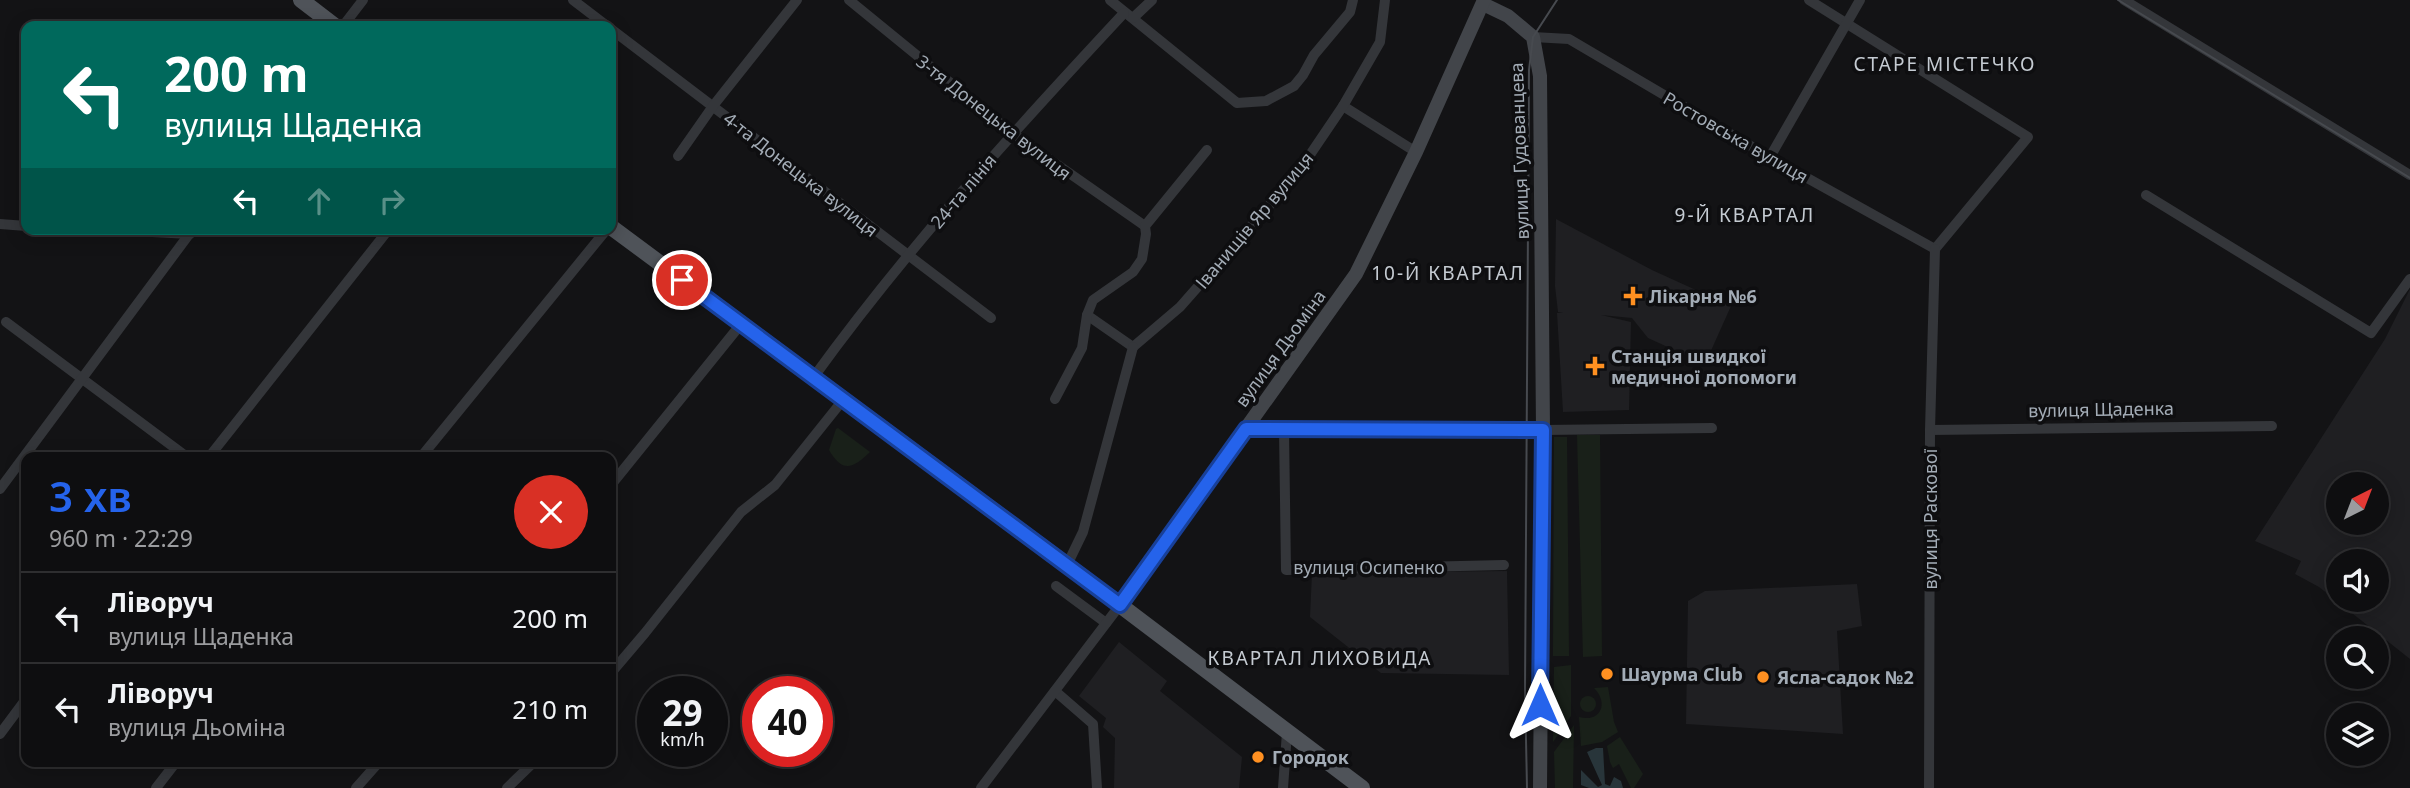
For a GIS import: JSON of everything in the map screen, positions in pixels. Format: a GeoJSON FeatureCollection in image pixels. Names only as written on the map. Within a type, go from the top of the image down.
{"type":"FeatureCollection","features":[{"type":"Feature","properties":{"kind":"main road"},"geometry":{"type":"LineString","coordinates":[[301,0],[328,21]]}},
{"type":"Feature","properties":{"kind":"main road"},"geometry":{"type":"LineString","coordinates":[[616,233],[1067,565],[1362,788]]}},
{"type":"Feature","properties":{"kind":"street"},"geometry":{"type":"LineString","coordinates":[[347,21],[363,0]]}},
{"type":"Feature","properties":{"kind":"street","name":"4-та Донецька вулиця"},"geometry":{"type":"LineString","coordinates":[[573,0],[601,21]]}},
{"type":"Feature","properties":{"kind":"street"},"geometry":{"type":"LineString","coordinates":[[678,156],[713,106],[797,0]]}},
{"type":"Feature","properties":{"kind":"street","name":"3-тя Донецька вулиця"},"geometry":{"type":"LineString","coordinates":[[849,0],[1012,133],[1145,226]]}},
{"type":"Feature","properties":{"kind":"street"},"geometry":{"type":"LineString","coordinates":[[1110,0],[1237,103],[1266,101],[1294,86],[1314,55],[1350,12],[1353,0]]}},
{"type":"Feature","properties":{"kind":"street","name":"24-та лінія"},"geometry":{"type":"LineString","coordinates":[[813,378],[908,257],[1012,133],[1128,16],[1152,0]]}},
{"type":"Feature","properties":{"kind":"street","name":"Іванищів Яр вулиця"},"geometry":{"type":"LineString","coordinates":[[1133,347],[1180,307],[1297,174],[1343,106],[1380,42],[1385,0]]}},
{"type":"Feature","properties":{"kind":"street"},"geometry":{"type":"LineString","coordinates":[[1809,0],[1847,21],[2028,137],[1935,249]]}},
{"type":"Feature","properties":{"kind":"street"},"geometry":{"type":"LineString","coordinates":[[1770,157],[1860,0]]}},
{"type":"Feature","properties":{"kind":"street"},"geometry":{"type":"LineString","coordinates":[[2124,0],[2410,175]]}},
{"type":"Feature","properties":{"kind":"street","name":"вулиця Гудованцева"},"geometry":{"type":"LineString","coordinates":[[1483,2],[1508,16],[1533,37],[1540,76],[1543,430],[1540,788]]}},
{"type":"Feature","properties":{"kind":"street","name":"вулиця Дьоміна"},"geometry":{"type":"LineString","coordinates":[[981,788],[1120,605],[1356,274],[1416,152],[1483,2]]}},
{"type":"Feature","properties":{"kind":"street","name":"4-та Донецька вулиця"},"geometry":{"type":"LineString","coordinates":[[616,32],[991,318]]}},
{"type":"Feature","properties":{"kind":"street","name":"Ростовська вулиця"},"geometry":{"type":"LineString","coordinates":[[1533,37],[1569,40],[1935,249]]}},
{"type":"Feature","properties":{"kind":"street"},"geometry":{"type":"LineString","coordinates":[[1343,106],[1416,152]]}},
{"type":"Feature","properties":{"kind":"street"},"geometry":{"type":"LineString","coordinates":[[1055,399],[1082,348],[1087,315],[1093,300],[1133,272],[1142,259],[1145,226],[1206,149]]}},
{"type":"Feature","properties":{"kind":"street"},"geometry":{"type":"LineString","coordinates":[[2146,195],[2371,333],[2410,279]]}},
{"type":"Feature","properties":{"kind":"street"},"geometry":{"type":"LineString","coordinates":[[0,224],[21,226]]}},
{"type":"Feature","properties":{"kind":"street"},"geometry":{"type":"LineString","coordinates":[[27,452],[189,235]]}},
{"type":"Feature","properties":{"kind":"street"},"geometry":{"type":"LineString","coordinates":[[213,452],[384,235]]}},
{"type":"Feature","properties":{"kind":"street"},"geometry":{"type":"LineString","coordinates":[[425,452],[603,235]]}},
{"type":"Feature","properties":{"kind":"street","name":"вулиця Раскової"},"geometry":{"type":"LineString","coordinates":[[1929,788],[1930,429],[1935,249]]}},
{"type":"Feature","properties":{"kind":"street"},"geometry":{"type":"LineString","coordinates":[[1067,565],[1083,532],[1133,347],[1087,315]]}},
{"type":"Feature","properties":{"kind":"street"},"geometry":{"type":"LineString","coordinates":[[6,322],[180,452]]}},
{"type":"Feature","properties":{"kind":"street"},"geometry":{"type":"LineString","coordinates":[[616,479],[741,324]]}},
{"type":"Feature","properties":{"kind":"street"},"geometry":{"type":"LineString","coordinates":[[616,667],[741,512],[775,485],[843,400]]}},
{"type":"Feature","properties":{"kind":"street","name":"вулиця Щаденка"},"geometry":{"type":"LineString","coordinates":[[1930,429],[2272,426]]}},
{"type":"Feature","properties":{"kind":"street"},"geometry":{"type":"LineString","coordinates":[[1246,429],[1712,429]]}},
{"type":"Feature","properties":{"kind":"street","name":"вулиця Осипенко"},"geometry":{"type":"LineString","coordinates":[[1284,430],[1286,570],[1504,565]]}},
{"type":"Feature","properties":{"kind":"street"},"geometry":{"type":"LineString","coordinates":[[0,489],[21,461]]}},
{"type":"Feature","properties":{"kind":"street"},"geometry":{"type":"LineString","coordinates":[[1056,586],[1106,623]]}},
{"type":"Feature","properties":{"kind":"street"},"geometry":{"type":"LineString","coordinates":[[1055,691],[1093,724],[1097,788]]}},
{"type":"Feature","properties":{"kind":"street"},"geometry":{"type":"LineString","coordinates":[[0,734],[21,706]]}},
{"type":"Feature","properties":{"kind":"street"},"geometry":{"type":"LineString","coordinates":[[1283,788],[1287,732]]}},
{"type":"Feature","properties":{"kind":"street"},"geometry":{"type":"LineString","coordinates":[[156,788],[172,767]]}},
{"type":"Feature","properties":{"kind":"street"},"geometry":{"type":"LineString","coordinates":[[356,788],[375,767]]}},
{"type":"Feature","properties":{"kind":"street"},"geometry":{"type":"LineString","coordinates":[[507,788],[529,767]]}},
{"type":"Feature","properties":{"kind":"shaded area","name":"Лікарня №6"},"geometry":{"type":"Polygon","coordinates":[[[1556,219],[1652,270],[1731,306],[1705,364],[1648,338],[1632,318],[1601,315],[1631,322],[1629,410],[1563,412],[1557,313],[1563,313],[1558,312],[1555,286],[1556,219]]]}},
{"type":"Feature","properties":{"kind":"shaded area"},"geometry":{"type":"Polygon","coordinates":[[[2410,289],[2410,659],[2389,642],[2389,626],[2368,626],[2351,612],[2389,612],[2389,549],[2326,549],[2326,593],[2295,574],[2301,561],[2255,541],[2385,339],[2410,289]]]}},
{"type":"Feature","properties":{"kind":"shaded area"},"geometry":{"type":"Polygon","coordinates":[[[838,428],[870,452],[853,465],[839,463],[829,450],[838,428]]]}},
{"type":"Feature","properties":{"kind":"shaded area"},"geometry":{"type":"Polygon","coordinates":[[[1577,435],[1600,435],[1602,656],[1583,657],[1577,435]]]}},
{"type":"Feature","properties":{"kind":"shaded area"},"geometry":{"type":"Polygon","coordinates":[[[1554,437],[1567,437],[1569,656],[1553,656],[1554,437]]]}},
{"type":"Feature","properties":{"kind":"shaded area"},"geometry":{"type":"Polygon","coordinates":[[[1507,571],[1509,675],[1381,673],[1310,617],[1312,573],[1507,571]]]}},
{"type":"Feature","properties":{"kind":"shaded area","name":"Ясла-садок №2"},"geometry":{"type":"Polygon","coordinates":[[[1857,584],[1862,626],[1837,631],[1843,734],[1686,724],[1688,601],[1705,591],[1857,584]]]}},
{"type":"Feature","properties":{"kind":"shaded area"},"geometry":{"type":"Polygon","coordinates":[[[1119,642],[1167,681],[1160,691],[1242,757],[1239,788],[1114,788],[1115,738],[1103,727],[1106,718],[1079,696],[1119,642]]]}},
{"type":"Feature","properties":{"kind":"shaded area"},"geometry":{"type":"Polygon","coordinates":[[[1571,665],[1571,716],[1553,742],[1554,667],[1571,665]]]}},
{"type":"Feature","properties":{"kind":"shaded area"},"geometry":{"type":"Polygon","coordinates":[[[1608,687],[1618,732],[1602,742],[1581,746],[1579,717],[1593,717],[1597,714],[1602,705],[1594,688],[1608,687]]]}},
{"type":"Feature","properties":{"kind":"shaded area"},"geometry":{"type":"Polygon","coordinates":[[[1585,696],[1591,696],[1596,704],[1594,710],[1585,712],[1580,707],[1580,701],[1585,696]]]}},
{"type":"Feature","properties":{"kind":"shaded area"},"geometry":{"type":"Polygon","coordinates":[[[1574,725],[1573,788],[1555,788],[1554,752],[1574,725]]]}},
{"type":"Feature","properties":{"kind":"shaded area"},"geometry":{"type":"Polygon","coordinates":[[[1620,737],[1643,774],[1634,788],[1631,788],[1619,764],[1613,768],[1610,762],[1607,746],[1620,737]]]}},
{"type":"Feature","properties":{"kind":"shaded area"},"geometry":{"type":"Polygon","coordinates":[[[1603,748],[1605,784],[1610,786],[1614,777],[1621,781],[1623,788],[1589,788],[1581,785],[1581,770],[1598,787],[1602,785],[1587,752],[1603,748]]]}},
{"type":"Feature","properties":{"kind":"tram line"},"geometry":{"type":"LineString","coordinates":[[1527,788],[1525,690],[1529,70],[1533,37],[1557,0]]}},
{"type":"Feature","properties":{"kind":"tram line"},"geometry":{"type":"LineString","coordinates":[[2118,0],[2410,178]]}},
{"type":"Feature","properties":{"kind":"place","name":"Лікарня №6"},"geometry":{"type":"Point","coordinates":[1633,296]}},
{"type":"Feature","properties":{"kind":"place","name":"Станція швидкої медичної допомоги"},"geometry":{"type":"Point","coordinates":[1595,366]}},
{"type":"Feature","properties":{"kind":"place","name":"Шаурма Club"},"geometry":{"type":"Point","coordinates":[1607,674]}},
{"type":"Feature","properties":{"kind":"place","name":"Ясла-садок №2"},"geometry":{"type":"Point","coordinates":[1763,677]}},
{"type":"Feature","properties":{"kind":"place","name":"Городок"},"geometry":{"type":"Point","coordinates":[1258,757]}},
{"type":"Feature","properties":{"kind":"district","name":"СТАРЕ МІСТЕЧКО"},"geometry":{"type":"Point","coordinates":[1945,64]}},
{"type":"Feature","properties":{"kind":"district","name":"9-Й КВАРТАЛ"},"geometry":{"type":"Point","coordinates":[1745,215]}},
{"type":"Feature","properties":{"kind":"district","name":"10-Й КВАРТАЛ"},"geometry":{"type":"Point","coordinates":[1448,273]}},
{"type":"Feature","properties":{"kind":"district","name":"КВАРТАЛ ЛИХОВИДА"},"geometry":{"type":"Point","coordinates":[1320,658]}},
{"type":"Feature","properties":{"kind":"route"},"geometry":{"type":"LineString","coordinates":[[682,280],[1120,605],[1246,429],[1543,430],[1540,705]]}}]}
